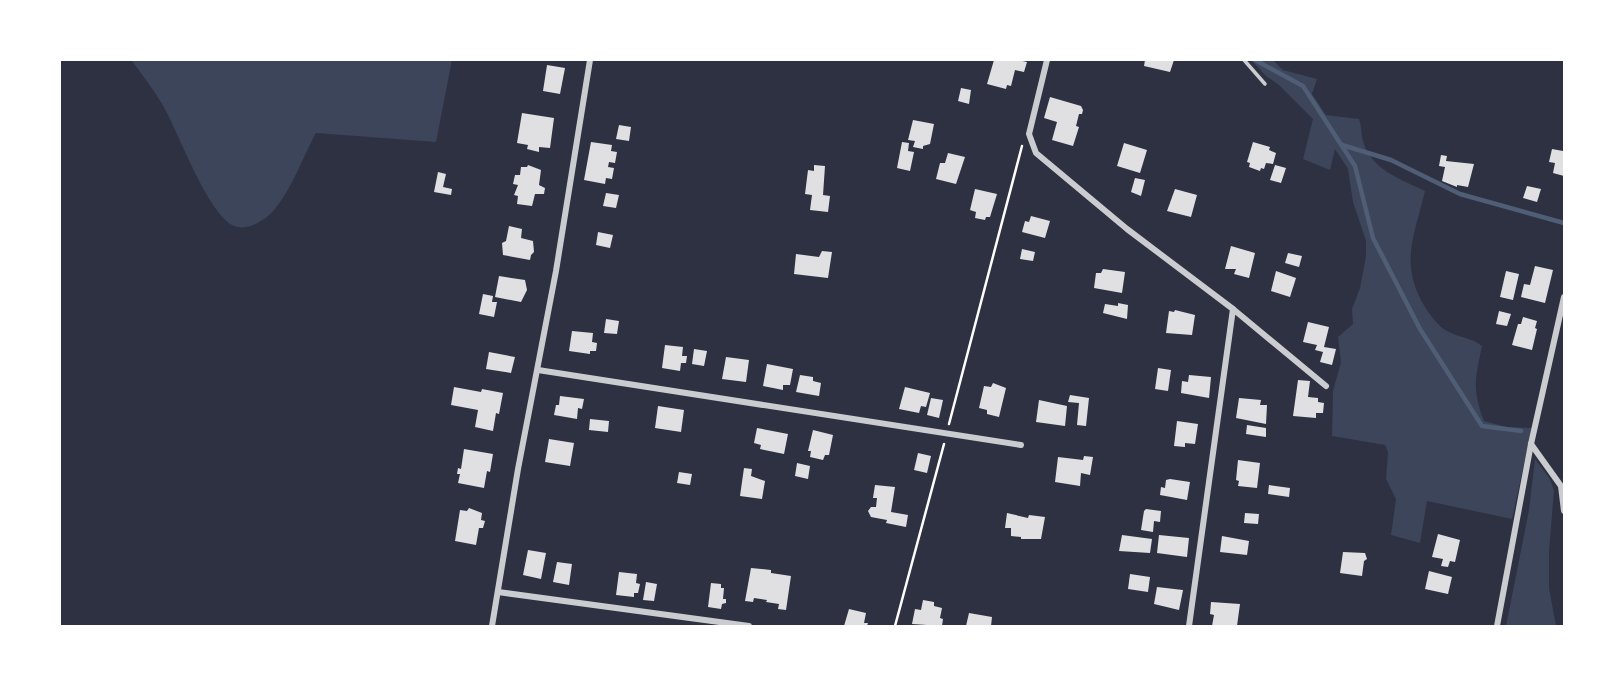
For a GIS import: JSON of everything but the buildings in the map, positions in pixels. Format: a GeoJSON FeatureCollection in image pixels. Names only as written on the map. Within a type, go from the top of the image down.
{"type":"FeatureCollection","features":[{"type":"Feature","properties":{"kind":"street"},"geometry":{"type":"LineString","coordinates":[[492,626],[590,60]]}},
{"type":"Feature","properties":{"kind":"street"},"geometry":{"type":"LineString","coordinates":[[1047,60],[1029,134],[1036,153],[1127,229],[1233,309],[1326,386]]}},
{"type":"Feature","properties":{"kind":"street"},"geometry":{"type":"LineString","coordinates":[[1497,626],[1531,444],[1564,297]]}},
{"type":"Feature","properties":{"kind":"street"},"geometry":{"type":"LineString","coordinates":[[1189,626],[1233,309]]}},
{"type":"Feature","properties":{"kind":"street"},"geometry":{"type":"LineString","coordinates":[[538,370],[1021,444]]}},
{"type":"Feature","properties":{"kind":"street"},"geometry":{"type":"LineString","coordinates":[[1531,444],[1561,486],[1564,511]]}},
{"type":"Feature","properties":{"kind":"street"},"geometry":{"type":"LineString","coordinates":[[498,592],[750,626]]}},
{"type":"Feature","properties":{"kind":"lane"},"geometry":{"type":"LineString","coordinates":[[1244,60],[1265,84]]}},
{"type":"Feature","properties":{"kind":"path"},"geometry":{"type":"LineString","coordinates":[[895,626],[1020,148],[1029,134]]}},
{"type":"Feature","properties":{"kind":"shaded area"},"geometry":{"type":"Polygon","coordinates":[[[131,60],[452,60],[436,142],[316,133],[275,209],[260,221],[237,227],[226,221],[205,192],[169,116],[131,60]]]}},
{"type":"Feature","properties":{"kind":"shaded area"},"geometry":{"type":"Polygon","coordinates":[[[1251,60],[1273,60],[1283,70],[1317,79],[1312,94],[1326,115],[1359,119],[1363,141],[1373,159],[1397,178],[1425,191],[1411,250],[1412,277],[1417,291],[1425,307],[1441,326],[1482,346],[1476,384],[1484,421],[1507,427],[1532,428],[1512,519],[1427,501],[1420,543],[1391,535],[1396,499],[1386,479],[1388,452],[1385,445],[1332,436],[1333,391],[1341,362],[1338,337],[1353,324],[1352,309],[1360,288],[1366,241],[1353,202],[1348,169],[1335,149],[1330,170],[1303,159],[1313,119],[1251,60]]]}},
{"type":"Feature","properties":{"kind":"shaded area"},"geometry":{"type":"Polygon","coordinates":[[[1535,459],[1550,479],[1554,491],[1549,588],[1556,626],[1506,626],[1529,510],[1535,459]]]}},
{"type":"Feature","properties":{"kind":"waterway"},"geometry":{"type":"LineString","coordinates":[[1255,60],[1303,86],[1355,166],[1373,238],[1420,329],[1482,426],[1521,431]]}},
{"type":"Feature","properties":{"kind":"waterway"},"geometry":{"type":"LineString","coordinates":[[1342,145],[1391,160],[1460,194],[1564,223]]}}]}
